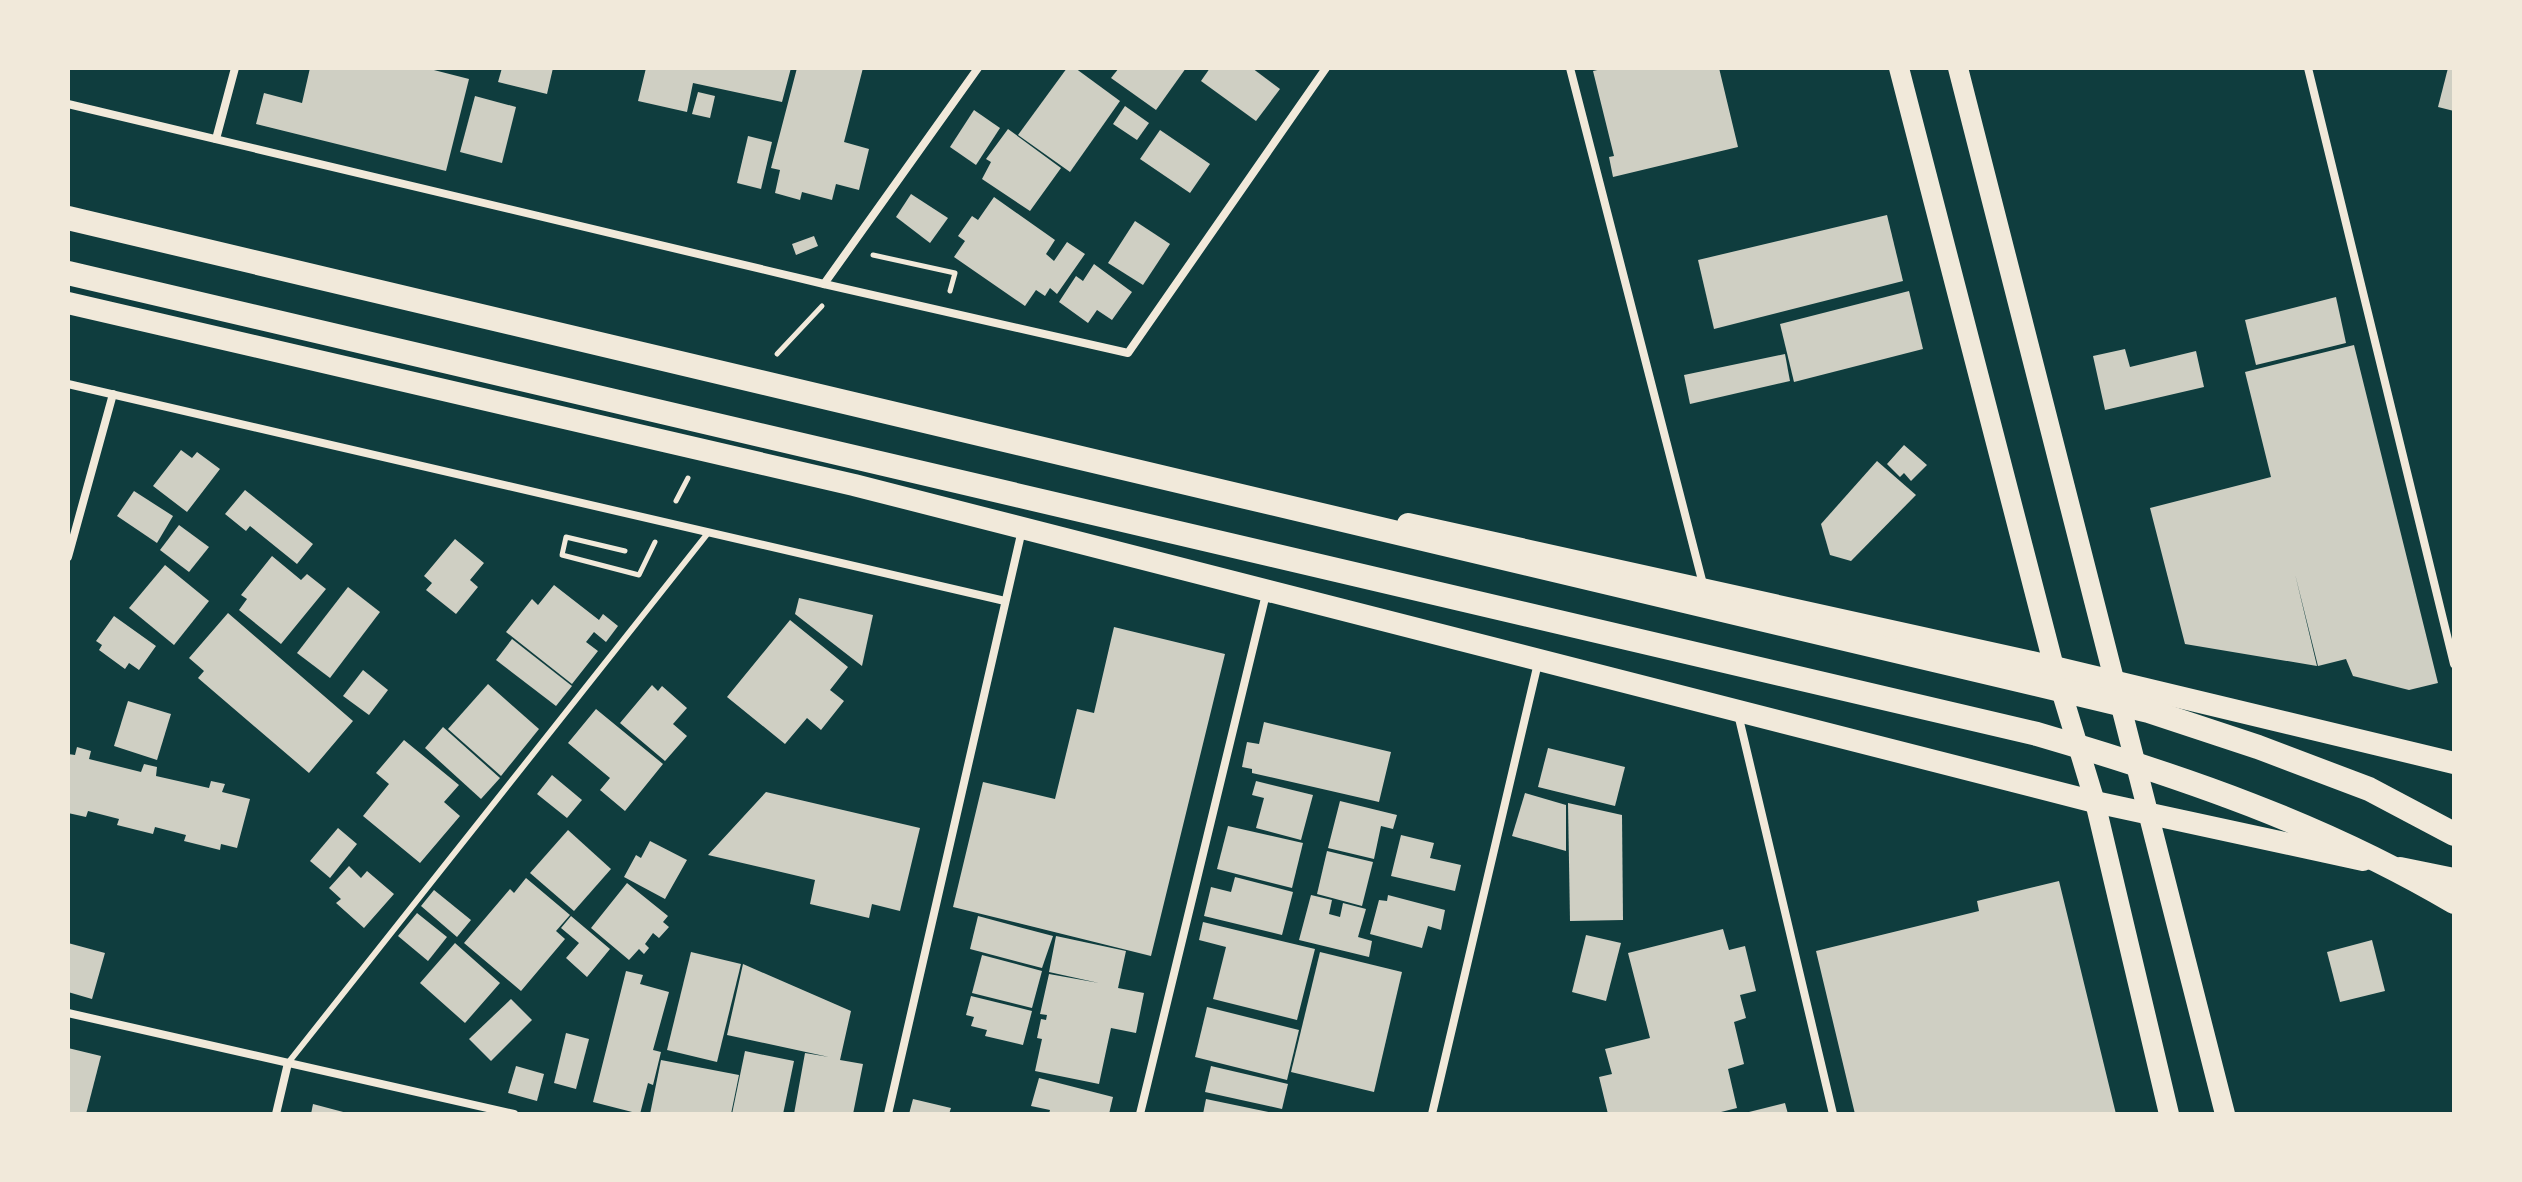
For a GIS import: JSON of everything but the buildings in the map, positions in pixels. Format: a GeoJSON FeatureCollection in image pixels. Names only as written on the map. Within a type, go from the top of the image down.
{"type":"FeatureCollection","features":[{"type":"Feature","properties":{"kind":"highway"},"geometry":{"type":"LineString","coordinates":[[68,208],[871,406],[2054,667],[2454,763]]}},
{"type":"Feature","properties":{"kind":"highway"},"geometry":{"type":"LineString","coordinates":[[68,218],[2149,711],[2258,747],[2369,789],[2454,834]]}},
{"type":"Feature","properties":{"kind":"highway"},"geometry":{"type":"LineString","coordinates":[[68,273],[2037,734],[2205,787],[2279,815],[2360,850],[2454,902]]}},
{"type":"Feature","properties":{"kind":"highway"},"geometry":{"type":"LineString","coordinates":[[68,303],[854,485],[2095,802],[2454,879]]}},
{"type":"Feature","properties":{"kind":"main road"},"geometry":{"type":"LineString","coordinates":[[1899,68],[2054,667],[2095,802],[2169,1114]]}},
{"type":"Feature","properties":{"kind":"main road"},"geometry":{"type":"LineString","coordinates":[[1958,68],[2225,1114]]}},
{"type":"Feature","properties":{"kind":"street"},"geometry":{"type":"LineString","coordinates":[[216,139],[235,68]]}},
{"type":"Feature","properties":{"kind":"street"},"geometry":{"type":"LineString","coordinates":[[824,284],[978,68]]}},
{"type":"Feature","properties":{"kind":"street"},"geometry":{"type":"LineString","coordinates":[[68,104],[1128,353],[1326,68]]}},
{"type":"Feature","properties":{"kind":"street"},"geometry":{"type":"LineString","coordinates":[[1570,68],[1704,589]]}},
{"type":"Feature","properties":{"kind":"street"},"geometry":{"type":"LineString","coordinates":[[2308,68],[2454,664]]}},
{"type":"Feature","properties":{"kind":"street"},"geometry":{"type":"LineString","coordinates":[[68,384],[1005,601]]}},
{"type":"Feature","properties":{"kind":"street"},"geometry":{"type":"LineString","coordinates":[[68,557],[113,394]]}},
{"type":"Feature","properties":{"kind":"street"},"geometry":{"type":"LineString","coordinates":[[68,514],[79,516]]}},
{"type":"Feature","properties":{"kind":"street"},"geometry":{"type":"LineString","coordinates":[[888,1114],[1022,528]]}},
{"type":"Feature","properties":{"kind":"street"},"geometry":{"type":"LineString","coordinates":[[1140,1114],[1267,590]]}},
{"type":"Feature","properties":{"kind":"street"},"geometry":{"type":"LineString","coordinates":[[1432,1114],[1539,659]]}},
{"type":"Feature","properties":{"kind":"street"},"geometry":{"type":"LineString","coordinates":[[1737,709],[1833,1114]]}},
{"type":"Feature","properties":{"kind":"street"},"geometry":{"type":"LineString","coordinates":[[68,1013],[514,1114]]}},
{"type":"Feature","properties":{"kind":"street"},"geometry":{"type":"LineString","coordinates":[[276,1114],[288,1063]]}},
{"type":"Feature","properties":{"kind":"lane"},"geometry":{"type":"LineString","coordinates":[[288,1063],[708,533]]}},
{"type":"Feature","properties":{"kind":"lane"},"geometry":{"type":"LineString","coordinates":[[2445,626],[2454,619]]}},
{"type":"Feature","properties":{"kind":"path"},"geometry":{"type":"LineString","coordinates":[[870,254],[955,273],[949,294],[937,290]]}},
{"type":"Feature","properties":{"kind":"path"},"geometry":{"type":"LineString","coordinates":[[625,551],[566,537],[562,555],[639,575]]}}]}
